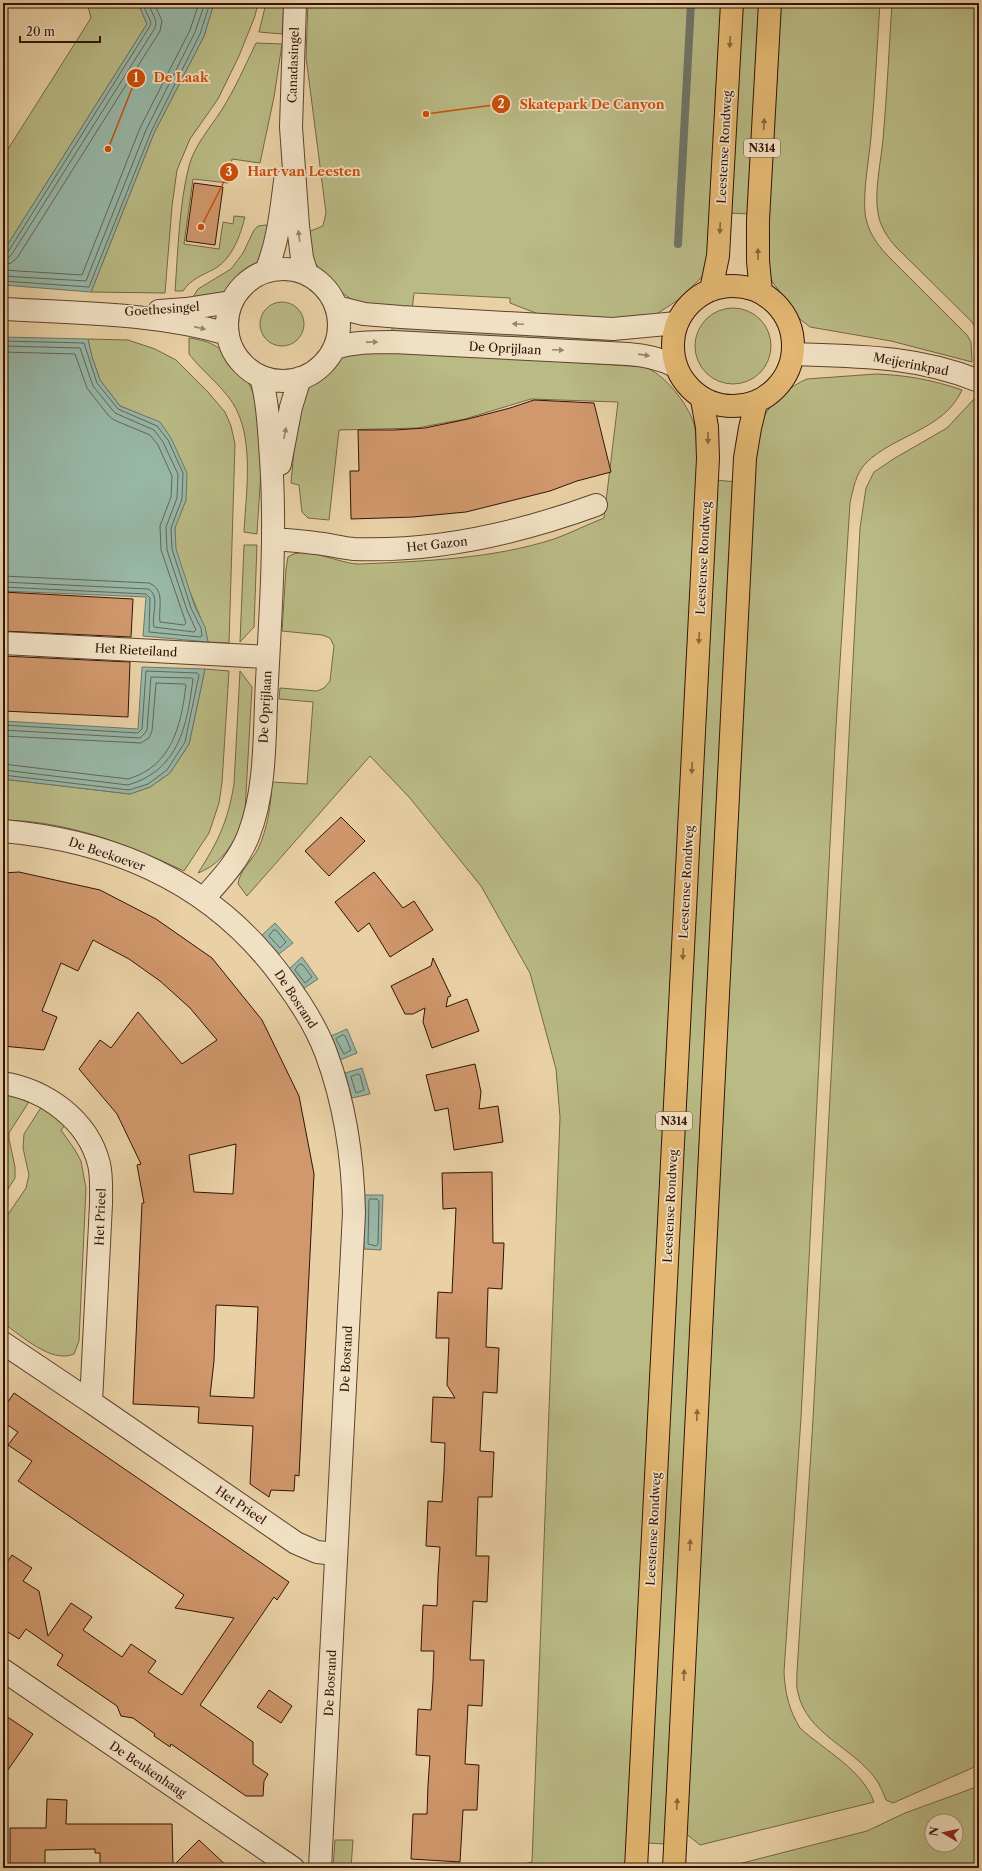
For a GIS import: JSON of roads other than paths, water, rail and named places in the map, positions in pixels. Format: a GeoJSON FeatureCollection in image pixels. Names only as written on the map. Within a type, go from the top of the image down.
{"type":"FeatureCollection","features":[{"type":"Feature","properties":{"kind":"main road","name":"Leestense Rondweg"},"geometry":{"type":"LineString","coordinates":[[711,290],[718,256],[732,3]]}},
{"type":"Feature","properties":{"kind":"main road","name":"N314"},"geometry":{"type":"LineString","coordinates":[[761,292],[758,261],[758,220],[770,3]]}},
{"type":"Feature","properties":{"kind":"main road"},"geometry":{"type":"LineString","coordinates":[[723,286],[736,286],[761,292],[775,303],[787,318],[792,336],[793,354],[787,374],[774,391],[756,403],[739,407],[717,405],[702,400],[692,392],[682,380],[675,366],[672,352],[673,337],[677,322],[691,303],[700,295],[711,290],[723,286]]}},
{"type":"Feature","properties":{"kind":"main road","name":"Leestense Rondweg"},"geometry":{"type":"LineString","coordinates":[[636,1868],[708,458],[707,426],[702,400]]}},
{"type":"Feature","properties":{"kind":"main road"},"geometry":{"type":"LineString","coordinates":[[674,1868],[745,458],[756,403]]}},
{"type":"Feature","properties":{"kind":"street","name":"Canadasingel"},"geometry":{"type":"LineString","coordinates":[[266,271],[275,245],[280,223],[291,127],[295,3]]}},
{"type":"Feature","properties":{"kind":"street","name":"Canadasingel"},"geometry":{"type":"LineString","coordinates":[[291,127],[298,226],[302,258],[307,274]]}},
{"type":"Feature","properties":{"kind":"street"},"geometry":{"type":"LineString","coordinates":[[280,268],[295,270],[307,274],[323,285],[332,297],[336,307],[339,330],[334,348],[325,362],[312,373],[300,378],[278,381],[260,377],[246,367],[234,354],[228,334],[227,319],[231,302],[238,290],[250,279],[266,271],[280,268]]}},
{"type":"Feature","properties":{"kind":"street","name":"Goethesingel"},"geometry":{"type":"LineString","coordinates":[[92,313],[186,309],[231,302]]}},
{"type":"Feature","properties":{"kind":"street","name":"De Oprijlaan"},"geometry":{"type":"LineString","coordinates":[[336,307],[364,314],[401,317],[612,328],[677,322]]}},
{"type":"Feature","properties":{"kind":"street","name":"Goethesingel"},"geometry":{"type":"LineString","coordinates":[[3,309],[92,313],[185,324],[228,334]]}},
{"type":"Feature","properties":{"kind":"street","name":"De Oprijlaan"},"geometry":{"type":"LineString","coordinates":[[334,348],[366,342],[393,342],[648,355],[675,366]]}},
{"type":"Feature","properties":{"kind":"street","name":"Meijerinkpad"},"geometry":{"type":"LineString","coordinates":[[793,354],[871,356],[898,359],[957,373],[979,381]]}},
{"type":"Feature","properties":{"kind":"street","name":"De Oprijlaan"},"geometry":{"type":"LineString","coordinates":[[204,898],[219,882],[242,849],[249,835],[256,812],[263,747],[274,499],[270,438],[260,377]]}},
{"type":"Feature","properties":{"kind":"street","name":"De Oprijlaan"},"geometry":{"type":"LineString","coordinates":[[274,499],[291,407],[300,378]]}},
{"type":"Feature","properties":{"kind":"street","name":"Het Gazon"},"geometry":{"type":"LineString","coordinates":[[273,539],[316,543],[353,549],[393,548],[435,544],[471,540],[510,532],[550,521],[596,505]]}},
{"type":"Feature","properties":{"kind":"street","name":"Het Rieteiland"},"geometry":{"type":"LineString","coordinates":[[3,643],[268,657]]}},
{"type":"Feature","properties":{"kind":"street","name":"De Beekoever"},"geometry":{"type":"LineString","coordinates":[[3,831],[62,839],[120,855],[171,879],[204,898]]}},
{"type":"Feature","properties":{"kind":"street","name":"De Bosrand"},"geometry":{"type":"LineString","coordinates":[[204,898],[235,924],[263,952],[308,1013],[326,1053],[340,1096],[352,1164],[354,1213],[320,1868]]}},
{"type":"Feature","properties":{"kind":"street","name":"Het Prieel"},"geometry":{"type":"LineString","coordinates":[[3,1083],[27,1089],[41,1095],[67,1112],[87,1138],[98,1163],[101,1177],[101,1204],[91,1402]]}},
{"type":"Feature","properties":{"kind":"street","name":"Het Prieel"},"geometry":{"type":"LineString","coordinates":[[3,1343],[296,1543],[316,1552],[336,1554]]}},
{"type":"Feature","properties":{"kind":"street","name":"De Beukenhaag"},"geometry":{"type":"LineString","coordinates":[[3,1670],[293,1868]]}},
{"type":"Feature","properties":{"kind":"water"},"geometry":{"type":"Polygon","coordinates":[[[138,3],[214,3],[204,36],[154,133],[91,292],[3,285],[3,252],[147,24],[138,3]]]}},
{"type":"Feature","properties":{"kind":"water"},"geometry":{"type":"Polygon","coordinates":[[[3,337],[88,339],[92,357],[100,380],[120,406],[160,422],[171,438],[187,473],[186,500],[175,528],[176,549],[195,607],[205,627],[208,642],[143,636],[146,597],[3,591],[3,337]]]}},
{"type":"Feature","properties":{"kind":"water"},"geometry":{"type":"Polygon","coordinates":[[[142,667],[205,669],[189,744],[170,773],[150,787],[130,794],[3,779],[3,721],[138,729],[142,667]]]}},
{"type":"Feature","properties":{"kind":"water"},"geometry":{"type":"Polygon","coordinates":[[[275,923],[293,943],[279,954],[262,935],[275,923]]]}},
{"type":"Feature","properties":{"kind":"water"},"geometry":{"type":"Polygon","coordinates":[[[302,957],[318,979],[303,989],[289,969],[302,957]]]}},
{"type":"Feature","properties":{"kind":"water"},"geometry":{"type":"Polygon","coordinates":[[[347,1029],[357,1053],[340,1060],[331,1036],[347,1029]]]}},
{"type":"Feature","properties":{"kind":"water"},"geometry":{"type":"Polygon","coordinates":[[[362,1068],[370,1094],[352,1098],[345,1073],[362,1068]]]}},
{"type":"Feature","properties":{"kind":"water"},"geometry":{"type":"Polygon","coordinates":[[[364,1195],[383,1195],[381,1250],[364,1249],[364,1195]]]}},
{"type":"Feature","properties":{"kind":"waterway"},"geometry":{"type":"LineString","coordinates":[[678,244],[691,3]]}},
{"type":"Feature","properties":{"kind":"place","name":"Skatepark De Canyon"},"geometry":{"type":"Point","coordinates":[426,114]}},
{"type":"Feature","properties":{"kind":"place","name":"De Laak"},"geometry":{"type":"Point","coordinates":[108,149]}},
{"type":"Feature","properties":{"kind":"place","name":"Hart van Leesten"},"geometry":{"type":"Point","coordinates":[201,227]}}]}
